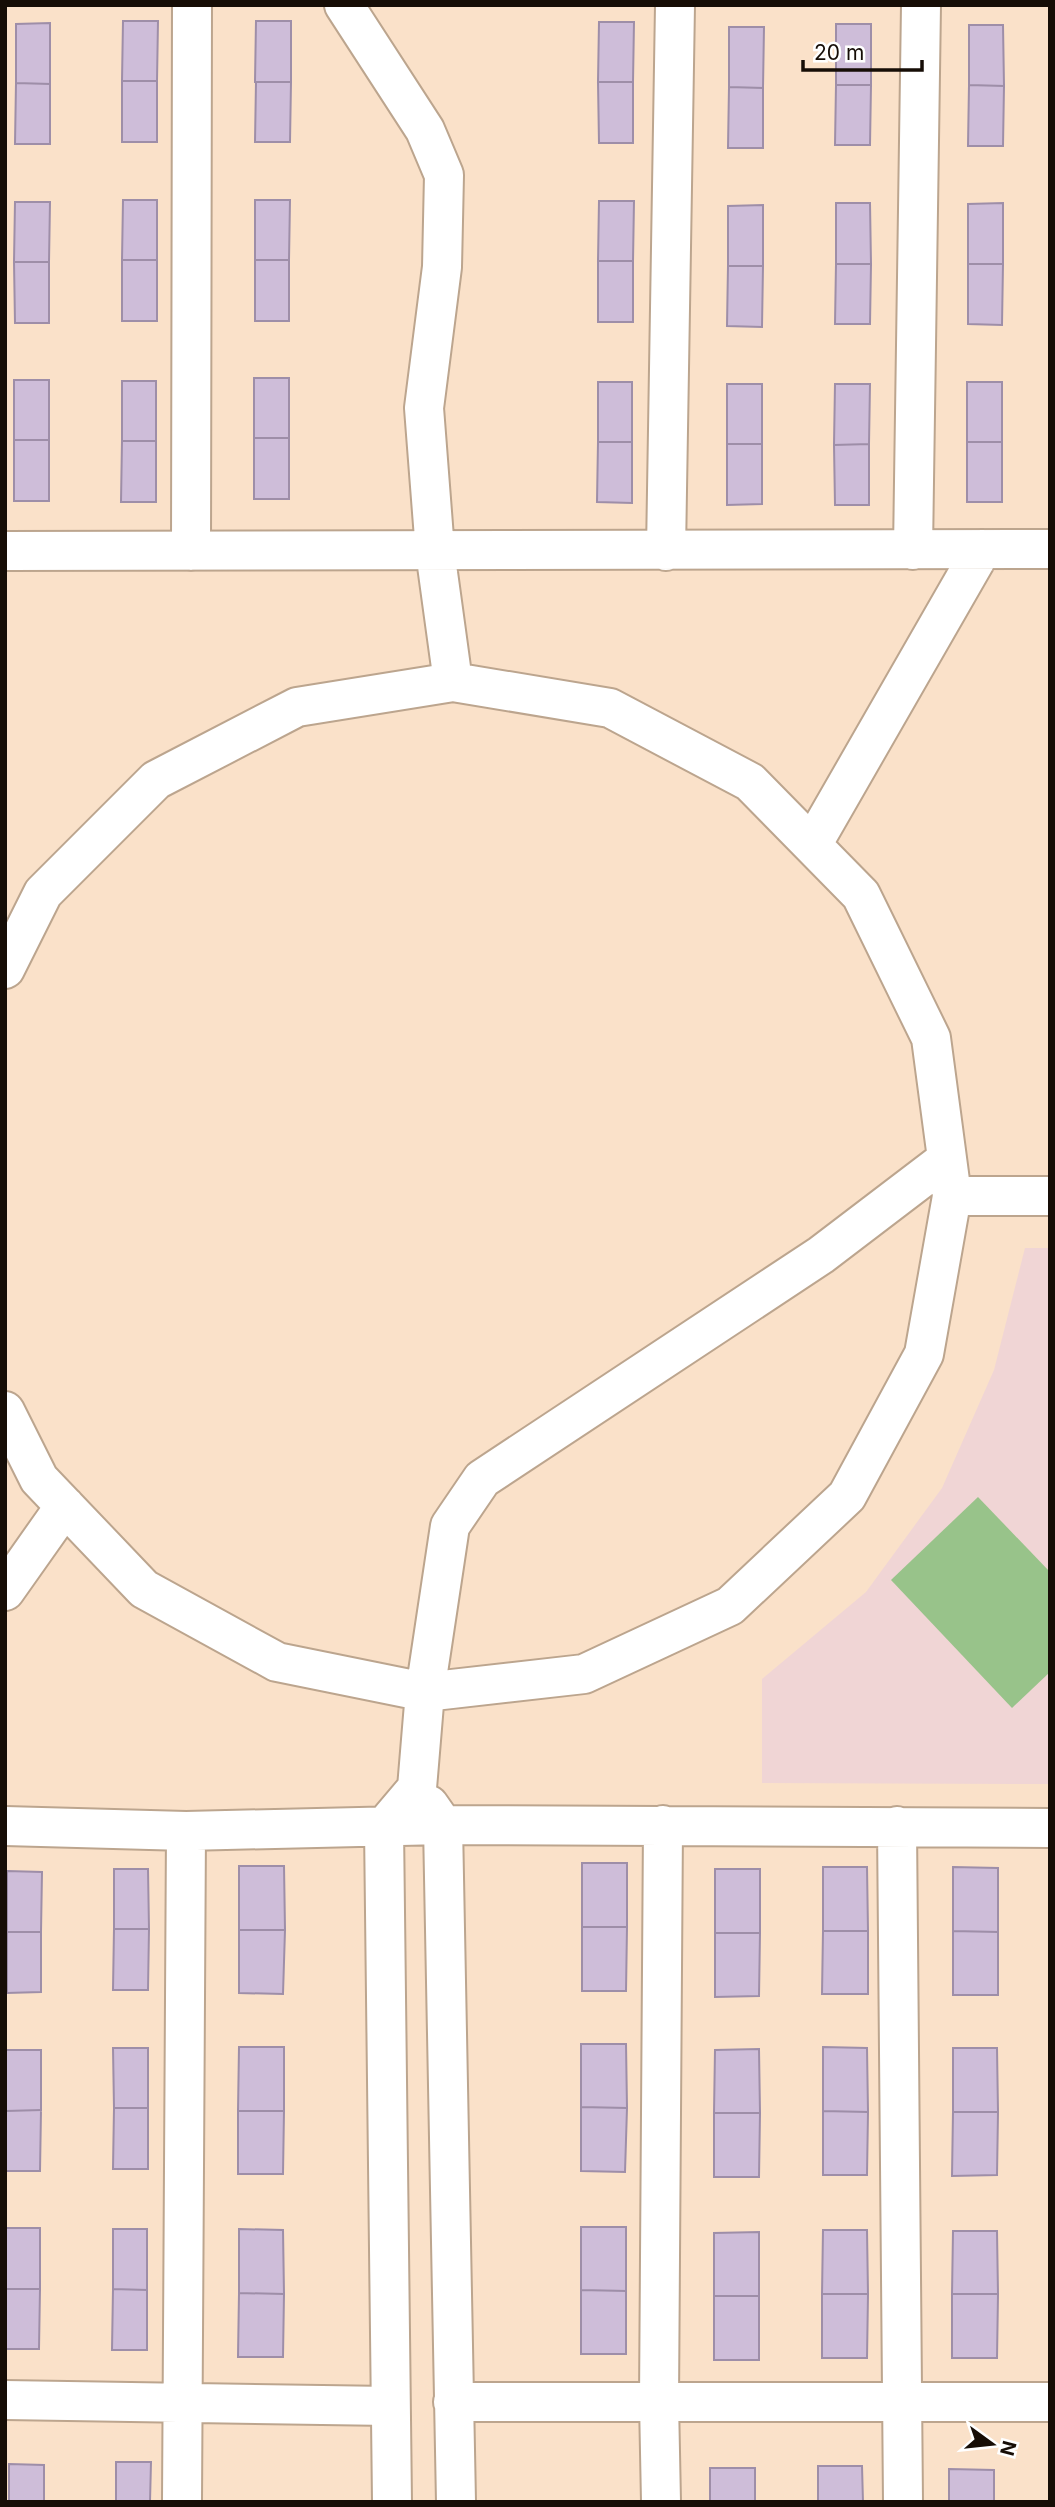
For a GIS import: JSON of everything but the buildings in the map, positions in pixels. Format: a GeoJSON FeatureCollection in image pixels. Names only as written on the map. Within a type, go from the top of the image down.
{"type":"FeatureCollection","features":[{"type":"Feature","properties":{"kind":"street"},"geometry":{"type":"LineString","coordinates":[[191,551],[192,5]]}},
{"type":"Feature","properties":{"kind":"street"},"geometry":{"type":"LineString","coordinates":[[344,5],[425,130],[444,175],[442,267],[424,408],[435,551],[453,682]]}},
{"type":"Feature","properties":{"kind":"street"},"geometry":{"type":"LineString","coordinates":[[666,551],[676,5]]}},
{"type":"Feature","properties":{"kind":"street"},"geometry":{"type":"LineString","coordinates":[[913,550],[921,5]]}},
{"type":"Feature","properties":{"kind":"street"},"geometry":{"type":"LineString","coordinates":[[812,845],[982,549]]}},
{"type":"Feature","properties":{"kind":"street"},"geometry":{"type":"LineString","coordinates":[[5,551],[1050,549]]}},
{"type":"Feature","properties":{"kind":"street"},"geometry":{"type":"LineString","coordinates":[[5,969],[43,893],[156,780],[297,707],[453,682],[610,708],[750,782],[861,895],[930,1038],[950,1178],[924,1354],[847,1496],[730,1606],[584,1674],[425,1692],[277,1662],[144,1589],[39,1479],[5,1410]]}},
{"type":"Feature","properties":{"kind":"street"},"geometry":{"type":"LineString","coordinates":[[393,2502],[384,1827],[417,1788],[425,1692],[450,1526],[482,1479],[821,1255],[950,1178],[1050,1196]]}},
{"type":"Feature","properties":{"kind":"street"},"geometry":{"type":"LineString","coordinates":[[5,1591],[65,1506]]}},
{"type":"Feature","properties":{"kind":"street"},"geometry":{"type":"LineString","coordinates":[[417,1788],[443,1825],[456,2502]]}},
{"type":"Feature","properties":{"kind":"street"},"geometry":{"type":"LineString","coordinates":[[5,1826],[186,1831],[443,1825],[1050,1829]]}},
{"type":"Feature","properties":{"kind":"street"},"geometry":{"type":"LineString","coordinates":[[661,2502],[659,2402],[663,1825]]}},
{"type":"Feature","properties":{"kind":"street"},"geometry":{"type":"LineString","coordinates":[[897,1826],[903,2502]]}},
{"type":"Feature","properties":{"kind":"street"},"geometry":{"type":"LineString","coordinates":[[182,2502],[186,1831]]}},
{"type":"Feature","properties":{"kind":"street"},"geometry":{"type":"LineString","coordinates":[[5,2400],[390,2406]]}},
{"type":"Feature","properties":{"kind":"street"},"geometry":{"type":"LineString","coordinates":[[453,2402],[1050,2402]]}},
{"type":"Feature","properties":{"kind":"shaded area"},"geometry":{"type":"Polygon","coordinates":[[[1025,1248],[1050,1248],[1050,1784],[762,1783],[762,1679],[866,1592],[942,1488],[994,1370],[1025,1248]]]}},
{"type":"Feature","properties":{"kind":"green space"},"geometry":{"type":"Polygon","coordinates":[[[978,1497],[1050,1572],[1050,1672],[1012,1708],[891,1580],[978,1497]]]}}]}
